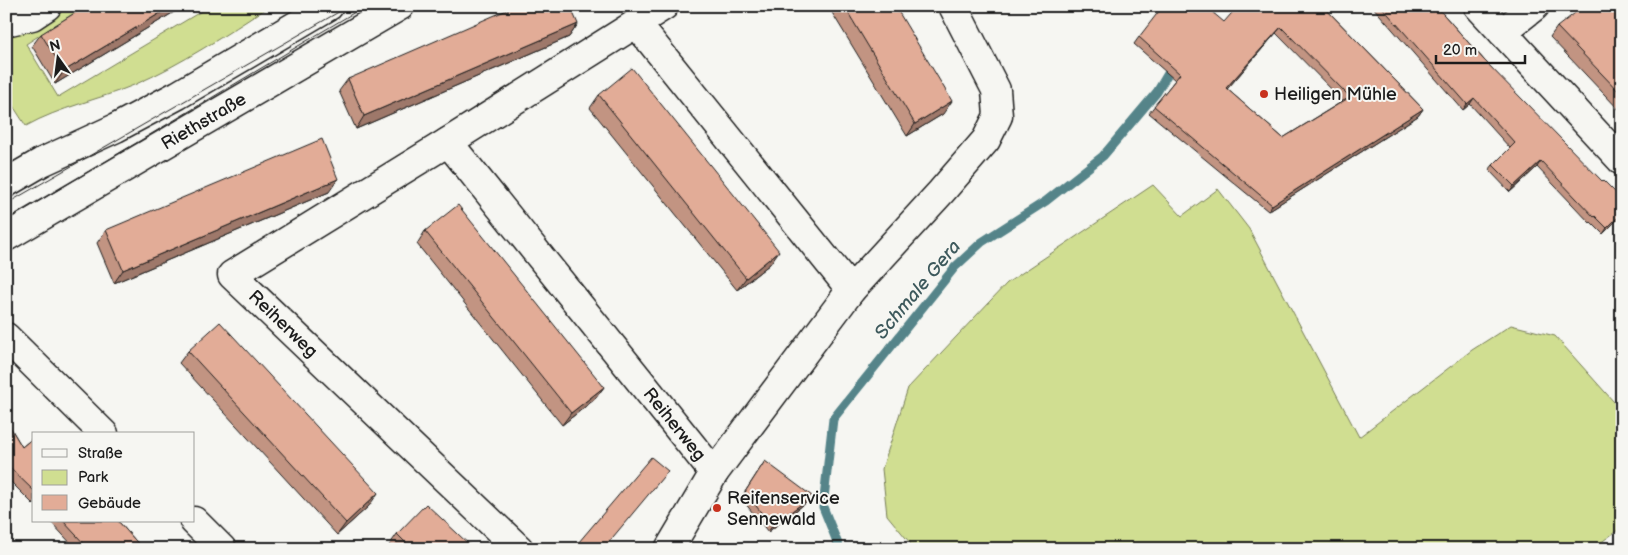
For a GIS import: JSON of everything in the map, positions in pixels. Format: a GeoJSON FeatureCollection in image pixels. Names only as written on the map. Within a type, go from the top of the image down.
{"type":"FeatureCollection","features":[{"type":"Feature","properties":{"kind":"street"},"geometry":{"type":"LineString","coordinates":[[6,20],[10,21],[32,16],[47,6]]}},
{"type":"Feature","properties":{"kind":"street","name":"Riethstraße"},"geometry":{"type":"LineString","coordinates":[[6,183],[42,162],[116,128],[178,95],[329,6]]}},
{"type":"Feature","properties":{"kind":"street","name":"Reiherweg"},"geometry":{"type":"LineString","coordinates":[[519,549],[232,275],[664,6]]}},
{"type":"Feature","properties":{"kind":"street","name":"Reiherweg"},"geometry":{"type":"LineString","coordinates":[[669,549],[714,473],[851,290],[986,140],[998,116],[996,90],[953,6]]}},
{"type":"Feature","properties":{"kind":"street"},"geometry":{"type":"LineString","coordinates":[[1478,6],[1622,161]]}},
{"type":"Feature","properties":{"kind":"street"},"geometry":{"type":"LineString","coordinates":[[1502,32],[1535,6]]}},
{"type":"Feature","properties":{"kind":"street","name":"Riethstraße"},"geometry":{"type":"LineString","coordinates":[[6,237],[391,8]]}},
{"type":"Feature","properties":{"kind":"street"},"geometry":{"type":"LineString","coordinates":[[636,23],[851,290]]}},
{"type":"Feature","properties":{"kind":"street","name":"Reiherweg"},"geometry":{"type":"LineString","coordinates":[[448,142],[714,473]]}},
{"type":"Feature","properties":{"kind":"street"},"geometry":{"type":"LineString","coordinates":[[6,338],[102,432]]}},
{"type":"Feature","properties":{"kind":"street"},"geometry":{"type":"LineString","coordinates":[[195,522],[222,549]]}},
{"type":"Feature","properties":{"kind":"green space"},"geometry":{"type":"Polygon","coordinates":[[[6,6],[85,6],[26,44],[58,97],[210,6],[270,6],[203,49],[152,77],[39,119],[26,126],[6,95],[6,6]]]}},
{"type":"Feature","properties":{"kind":"green space"},"geometry":{"type":"Polygon","coordinates":[[[1153,185],[1182,216],[1218,189],[1249,229],[1359,437],[1472,350],[1511,325],[1555,336],[1622,411],[1622,527],[1592,549],[915,549],[887,515],[882,469],[908,388],[1007,283],[1153,185]]]}},
{"type":"Feature","properties":{"kind":"building"},"geometry":{"type":"Polygon","coordinates":[[[86,6],[172,6],[64,71],[41,34],[86,6]]]}},
{"type":"Feature","properties":{"kind":"building"},"geometry":{"type":"Polygon","coordinates":[[[516,6],[570,6],[578,24],[364,116],[348,79],[516,6]]]}},
{"type":"Feature","properties":{"kind":"building"},"geometry":{"type":"Polygon","coordinates":[[[844,6],[895,6],[952,101],[915,124],[844,6]]]}},
{"type":"Feature","properties":{"kind":"building"},"geometry":{"type":"Polygon","coordinates":[[[1163,6],[1205,6],[1224,22],[1238,6],[1323,6],[1423,109],[1272,205],[1154,106],[1180,74],[1139,37],[1163,6]],[[1281,27],[1226,88],[1283,138],[1350,97],[1281,27]]]}},
{"type":"Feature","properties":{"kind":"building"},"geometry":{"type":"Polygon","coordinates":[[[1381,6],[1436,6],[1483,59],[1602,181],[1622,199],[1622,213],[1607,228],[1594,217],[1541,161],[1514,186],[1493,165],[1515,143],[1474,98],[1467,104],[1381,6]]]}},
{"type":"Feature","properties":{"kind":"building"},"geometry":{"type":"Polygon","coordinates":[[[1584,6],[1622,6],[1622,95],[1557,27],[1584,6]]]}},
{"type":"Feature","properties":{"kind":"building"},"geometry":{"type":"Polygon","coordinates":[[[632,68],[779,251],[746,278],[599,95],[632,68]]]}},
{"type":"Feature","properties":{"kind":"building"},"geometry":{"type":"Polygon","coordinates":[[[6,100],[13,112],[6,116],[6,100]]]}},
{"type":"Feature","properties":{"kind":"building"},"geometry":{"type":"Polygon","coordinates":[[[322,139],[338,179],[123,270],[106,230],[322,139]]]}},
{"type":"Feature","properties":{"kind":"building"},"geometry":{"type":"Polygon","coordinates":[[[458,205],[604,387],[571,413],[425,231],[458,205]]]}},
{"type":"Feature","properties":{"kind":"building"},"geometry":{"type":"Polygon","coordinates":[[[220,322],[378,493],[346,523],[188,351],[220,322]]]}},
{"type":"Feature","properties":{"kind":"building"},"geometry":{"type":"Polygon","coordinates":[[[6,420],[22,447],[32,439],[32,489],[6,464],[6,420]]]}},
{"type":"Feature","properties":{"kind":"building"},"geometry":{"type":"Polygon","coordinates":[[[651,457],[668,471],[603,549],[573,549],[651,457]]]}},
{"type":"Feature","properties":{"kind":"building"},"geometry":{"type":"Polygon","coordinates":[[[765,461],[812,496],[772,526],[745,492],[765,461]]]}},
{"type":"Feature","properties":{"kind":"building"},"geometry":{"type":"Polygon","coordinates":[[[426,504],[474,549],[412,549],[397,534],[426,504]]]}},
{"type":"Feature","properties":{"kind":"building"},"geometry":{"type":"Polygon","coordinates":[[[64,522],[119,522],[143,549],[89,549],[64,522]]]}},
{"type":"Feature","properties":{"kind":"waterway","name":"Schmale Gera"},"geometry":{"type":"LineString","coordinates":[[1208,21],[1213,6]]}},
{"type":"Feature","properties":{"kind":"waterway","name":"Schmale Gera"},"geometry":{"type":"LineString","coordinates":[[840,549],[823,507],[833,419],[955,267],[982,242],[1046,201],[1103,156],[1157,92],[1173,65]]}},
{"type":"Feature","properties":{"kind":"tram line"},"geometry":{"type":"LineString","coordinates":[[6,204],[349,6]]}},
{"type":"Feature","properties":{"kind":"tram line"},"geometry":{"type":"LineString","coordinates":[[6,221],[365,6]]}},
{"type":"Feature","properties":{"kind":"place","name":"Heiligen Mühle"},"geometry":{"type":"Point","coordinates":[1264,94]}},
{"type":"Feature","properties":{"kind":"place","name":"Reifenservice Sennewald"},"geometry":{"type":"Point","coordinates":[717,508]}}]}
